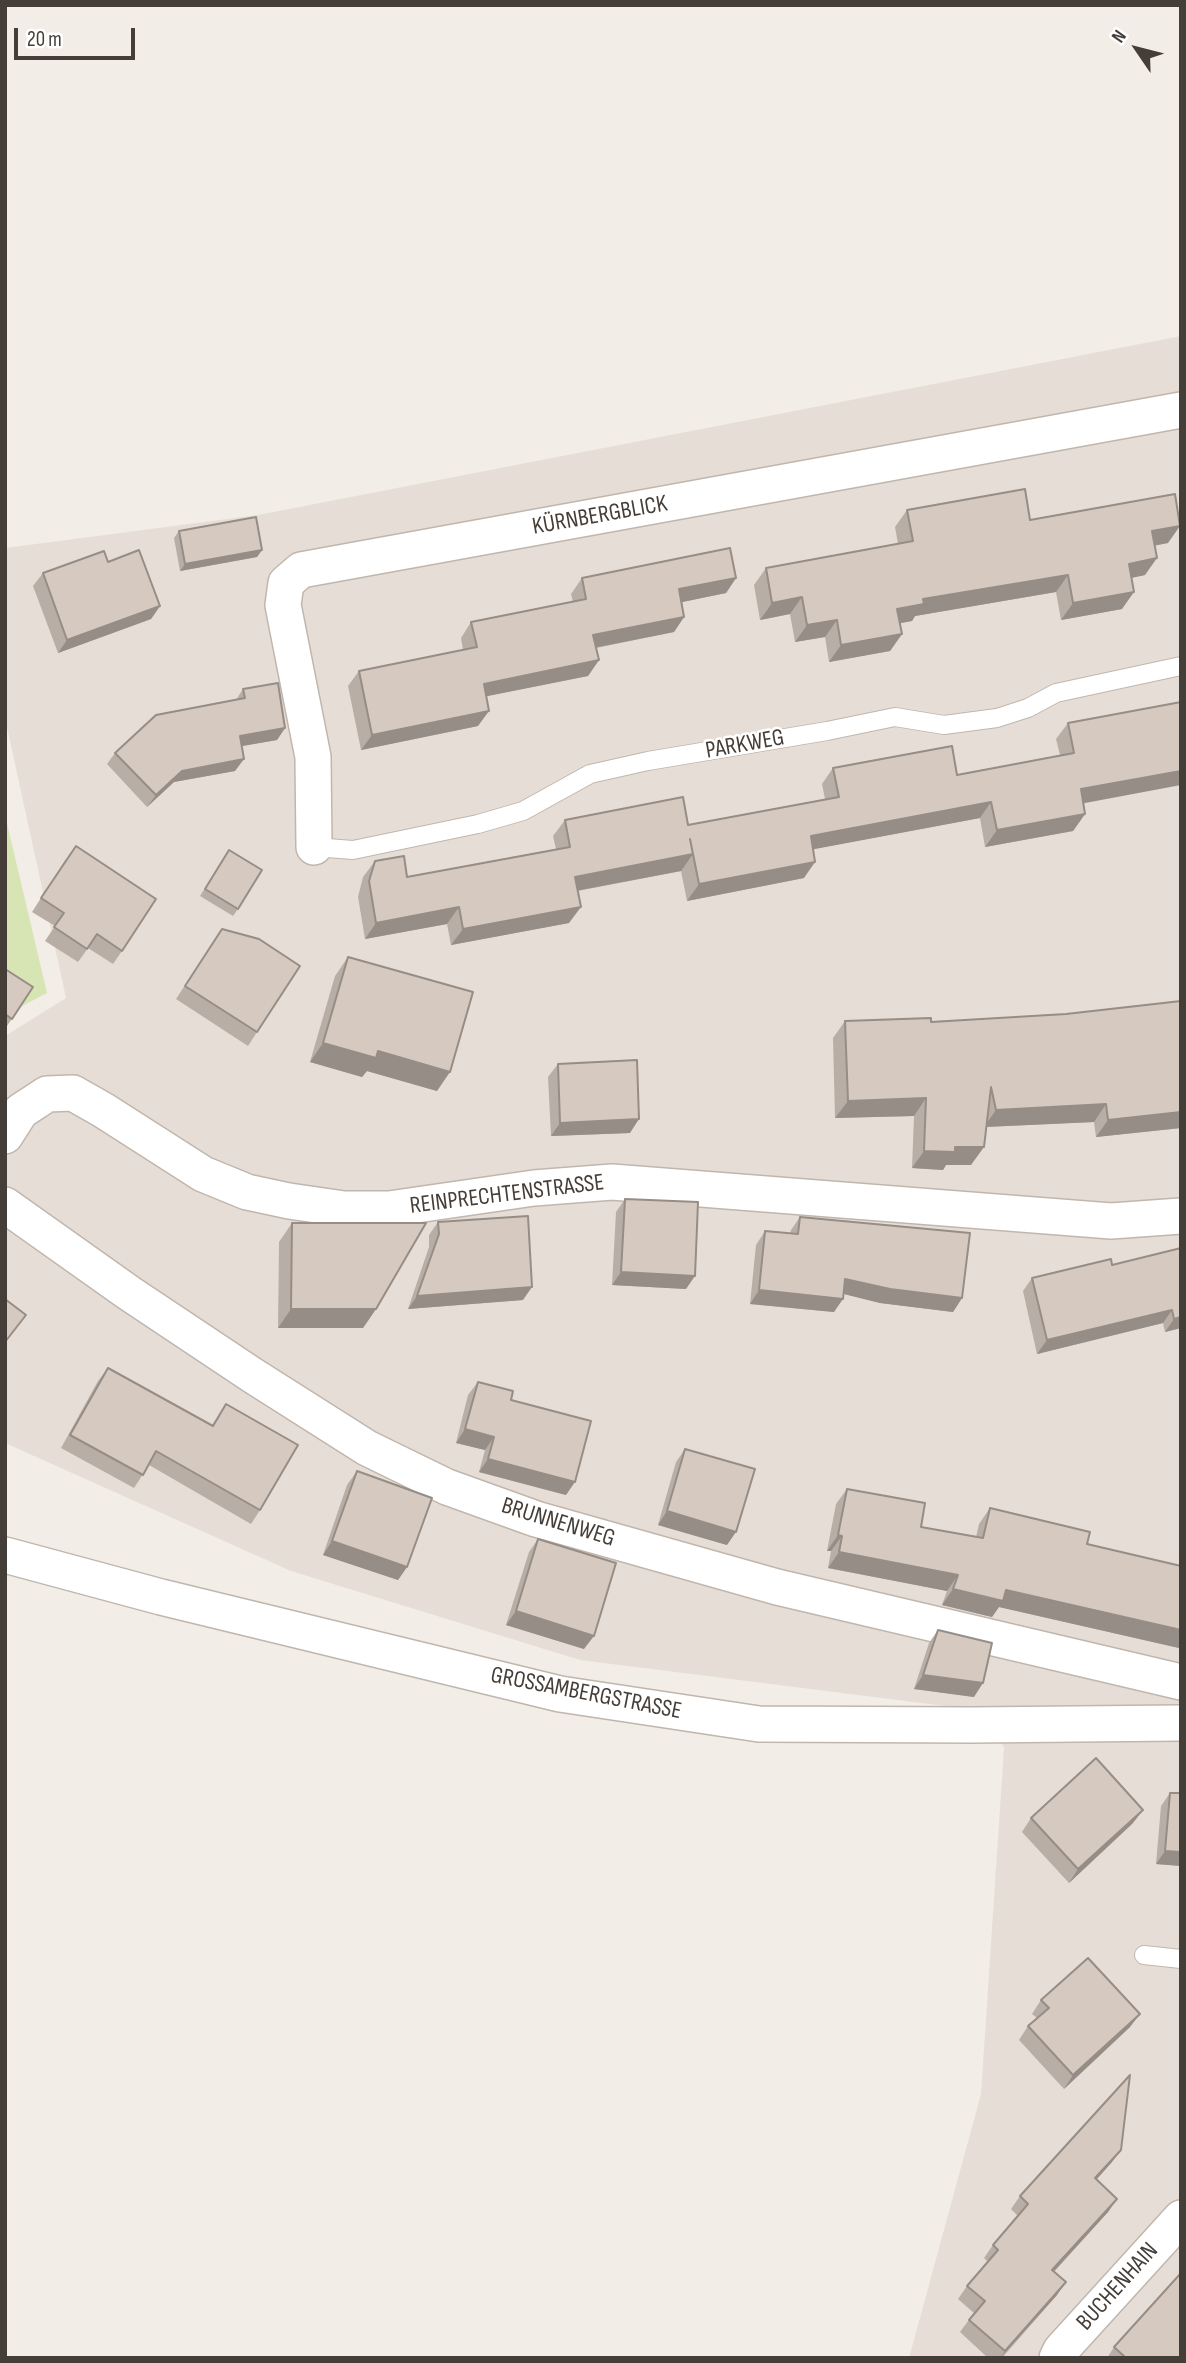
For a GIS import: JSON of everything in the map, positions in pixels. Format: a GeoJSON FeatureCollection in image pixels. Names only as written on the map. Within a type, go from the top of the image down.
{"type":"FeatureCollection","features":[{"type":"Feature","properties":{"kind":"street","name":"KÜRNBERGBLICK"},"geometry":{"type":"LineString","coordinates":[[314,847],[313,757],[283,606],[286,583],[301,570],[1181,410]]}},
{"type":"Feature","properties":{"kind":"street","name":"REINPRECHTENSTRASSE"},"geometry":{"type":"LineString","coordinates":[[5,1136],[21,1111],[47,1094],[73,1093],[203,1174],[247,1192],[344,1209],[389,1209],[534,1188],[612,1182],[1111,1221],[1181,1216]]}},
{"type":"Feature","properties":{"kind":"street","name":"BRUNNENWEG"},"geometry":{"type":"LineString","coordinates":[[5,1205],[129,1293],[252,1375],[367,1448],[447,1487],[536,1519],[777,1587],[1181,1682]]}},
{"type":"Feature","properties":{"kind":"street","name":"GROSSAMBERGSTRASSE"},"geometry":{"type":"LineString","coordinates":[[5,1555],[161,1597],[560,1694],[759,1724],[1181,1723]]}},
{"type":"Feature","properties":{"kind":"street","name":"BUCHENHAIN"},"geometry":{"type":"LineString","coordinates":[[1057,2358],[1061,2350],[1181,2218]]}},
{"type":"Feature","properties":{"kind":"lane","name":"PARKWEG"},"geometry":{"type":"LineString","coordinates":[[314,847],[353,850],[478,824],[523,811],[590,774],[648,761],[895,717],[944,724],[997,718],[1028,709],[1065,690],[1181,666]]}},
{"type":"Feature","properties":{"kind":"lane"},"geometry":{"type":"LineString","coordinates":[[1144,1955],[1181,1959]]}},
{"type":"Feature","properties":{"kind":"shaded area"},"geometry":{"type":"Polygon","coordinates":[[[1181,336],[1181,2358],[909,2358],[981,2094],[1004,1748],[985,1711],[580,1660],[291,1571],[5,1443],[5,1036],[66,998],[5,718],[5,548],[258,515],[1181,336]]]}},
{"type":"Feature","properties":{"kind":"green space"},"geometry":{"type":"Polygon","coordinates":[[[5,815],[47,993],[5,1015],[5,815]]]}},
{"type":"Feature","properties":{"kind":"building"},"geometry":{"type":"Polygon","coordinates":[[[1025,489],[1030,520],[1175,494],[1180,526],[1152,531],[1157,558],[1129,564],[1134,592],[1073,603],[1068,575],[923,599],[924,604],[897,609],[902,634],[841,645],[837,620],[807,625],[802,597],[772,603],[766,568],[913,541],[907,510],[1025,489]]]}},
{"type":"Feature","properties":{"kind":"building"},"geometry":{"type":"Polygon","coordinates":[[[256,517],[262,550],[185,564],[179,531],[256,517]]]}},
{"type":"Feature","properties":{"kind":"building"},"geometry":{"type":"Polygon","coordinates":[[[730,548],[736,578],[679,589],[684,617],[593,635],[599,660],[484,684],[489,711],[372,735],[359,671],[477,647],[471,622],[586,599],[582,578],[730,548]]]}},
{"type":"Feature","properties":{"kind":"building"},"geometry":{"type":"Polygon","coordinates":[[[139,550],[160,606],[67,640],[43,573],[104,551],[108,562],[139,550]]]}},
{"type":"Feature","properties":{"kind":"building"},"geometry":{"type":"Polygon","coordinates":[[[278,683],[285,728],[240,736],[244,759],[182,771],[156,795],[115,753],[156,715],[245,698],[243,689],[278,683]]]}},
{"type":"Feature","properties":{"kind":"building"},"geometry":{"type":"Polygon","coordinates":[[[1181,702],[1181,771],[1081,789],[1085,814],[997,830],[991,802],[811,836],[815,862],[699,884],[693,854],[575,877],[581,907],[463,929],[459,907],[376,923],[369,881],[375,861],[404,856],[407,877],[570,847],[565,820],[683,797],[688,825],[839,797],[833,768],[952,746],[957,775],[1074,753],[1068,723],[1181,702]]]}},
{"type":"Feature","properties":{"kind":"building"},"geometry":{"type":"Polygon","coordinates":[[[76,846],[156,899],[122,951],[97,934],[87,949],[54,927],[64,913],[41,898],[76,846]]]}},
{"type":"Feature","properties":{"kind":"building"},"geometry":{"type":"Polygon","coordinates":[[[229,850],[262,870],[238,909],[205,889],[229,850]]]}},
{"type":"Feature","properties":{"kind":"building"},"geometry":{"type":"Polygon","coordinates":[[[222,929],[259,939],[300,966],[257,1032],[185,986],[222,929]]]}},
{"type":"Feature","properties":{"kind":"building"},"geometry":{"type":"Polygon","coordinates":[[[348,957],[473,992],[450,1072],[378,1051],[376,1058],[323,1043],[348,957]]]}},
{"type":"Feature","properties":{"kind":"building"},"geometry":{"type":"Polygon","coordinates":[[[5,969],[33,987],[12,1019],[5,1014],[5,969]]]}},
{"type":"Feature","properties":{"kind":"building"},"geometry":{"type":"Polygon","coordinates":[[[1181,1001],[1181,1112],[1108,1120],[1106,1104],[996,1110],[991,1087],[984,1147],[955,1147],[955,1152],[924,1151],[926,1098],[848,1101],[845,1021],[931,1018],[931,1022],[1066,1014],[1181,1001]]]}},
{"type":"Feature","properties":{"kind":"building"},"geometry":{"type":"Polygon","coordinates":[[[637,1060],[639,1119],[560,1123],[558,1064],[637,1060]]]}},
{"type":"Feature","properties":{"kind":"building"},"geometry":{"type":"Polygon","coordinates":[[[625,1199],[698,1202],[695,1276],[621,1272],[625,1199]]]}},
{"type":"Feature","properties":{"kind":"building"},"geometry":{"type":"Polygon","coordinates":[[[528,1216],[532,1287],[417,1296],[439,1234],[438,1222],[528,1216]]]}},
{"type":"Feature","properties":{"kind":"building"},"geometry":{"type":"Polygon","coordinates":[[[800,1217],[970,1233],[962,1298],[890,1289],[845,1279],[843,1299],[759,1290],[765,1231],[798,1234],[800,1217]]]}},
{"type":"Feature","properties":{"kind":"building"},"geometry":{"type":"Polygon","coordinates":[[[292,1223],[426,1223],[376,1309],[291,1309],[292,1223]]]}},
{"type":"Feature","properties":{"kind":"building"},"geometry":{"type":"Polygon","coordinates":[[[1181,1248],[1181,1317],[1174,1319],[1172,1310],[1047,1340],[1032,1278],[1111,1259],[1112,1265],[1181,1248]]]}},
{"type":"Feature","properties":{"kind":"building"},"geometry":{"type":"Polygon","coordinates":[[[5,1299],[26,1315],[5,1342],[5,1299]]]}},
{"type":"Feature","properties":{"kind":"building"},"geometry":{"type":"Polygon","coordinates":[[[108,1368],[213,1426],[226,1404],[298,1445],[260,1510],[156,1451],[143,1475],[70,1435],[108,1368]]]}},
{"type":"Feature","properties":{"kind":"building"},"geometry":{"type":"Polygon","coordinates":[[[478,1382],[513,1391],[511,1400],[591,1421],[575,1482],[488,1459],[494,1437],[465,1429],[478,1382]]]}},
{"type":"Feature","properties":{"kind":"building"},"geometry":{"type":"Polygon","coordinates":[[[685,1449],[755,1469],[736,1532],[667,1511],[685,1449]]]}},
{"type":"Feature","properties":{"kind":"building"},"geometry":{"type":"Polygon","coordinates":[[[357,1471],[432,1498],[407,1567],[332,1541],[357,1471]]]}},
{"type":"Feature","properties":{"kind":"building"},"geometry":{"type":"Polygon","coordinates":[[[847,1489],[925,1503],[921,1527],[983,1538],[990,1508],[1090,1532],[1087,1544],[1181,1566],[1181,1630],[1006,1590],[1003,1601],[953,1589],[958,1575],[839,1552],[842,1536],[838,1535],[847,1489]]]}},
{"type":"Feature","properties":{"kind":"building"},"geometry":{"type":"Polygon","coordinates":[[[538,1539],[616,1563],[594,1636],[516,1611],[538,1539]]]}},
{"type":"Feature","properties":{"kind":"building"},"geometry":{"type":"Polygon","coordinates":[[[938,1630],[992,1643],[983,1683],[923,1675],[938,1630]]]}},
{"type":"Feature","properties":{"kind":"building"},"geometry":{"type":"Polygon","coordinates":[[[1096,1758],[1143,1810],[1078,1869],[1031,1818],[1096,1758]]]}},
{"type":"Feature","properties":{"kind":"building"},"geometry":{"type":"Polygon","coordinates":[[[1170,1793],[1181,1793],[1181,1852],[1165,1851],[1170,1793]]]}},
{"type":"Feature","properties":{"kind":"building"},"geometry":{"type":"Polygon","coordinates":[[[1088,1958],[1140,2014],[1073,2075],[1028,2026],[1049,2008],[1041,2000],[1088,1958]]]}},
{"type":"Feature","properties":{"kind":"building"},"geometry":{"type":"Polygon","coordinates":[[[1130,2075],[1121,2150],[1095,2178],[1117,2199],[1052,2270],[1066,2282],[1005,2351],[969,2320],[985,2301],[967,2286],[998,2250],[993,2245],[1028,2204],[1020,2196],[1130,2075]]]}},
{"type":"Feature","properties":{"kind":"building"},"geometry":{"type":"Polygon","coordinates":[[[1181,2273],[1181,2358],[1126,2358],[1114,2347],[1181,2273]]]}}]}
